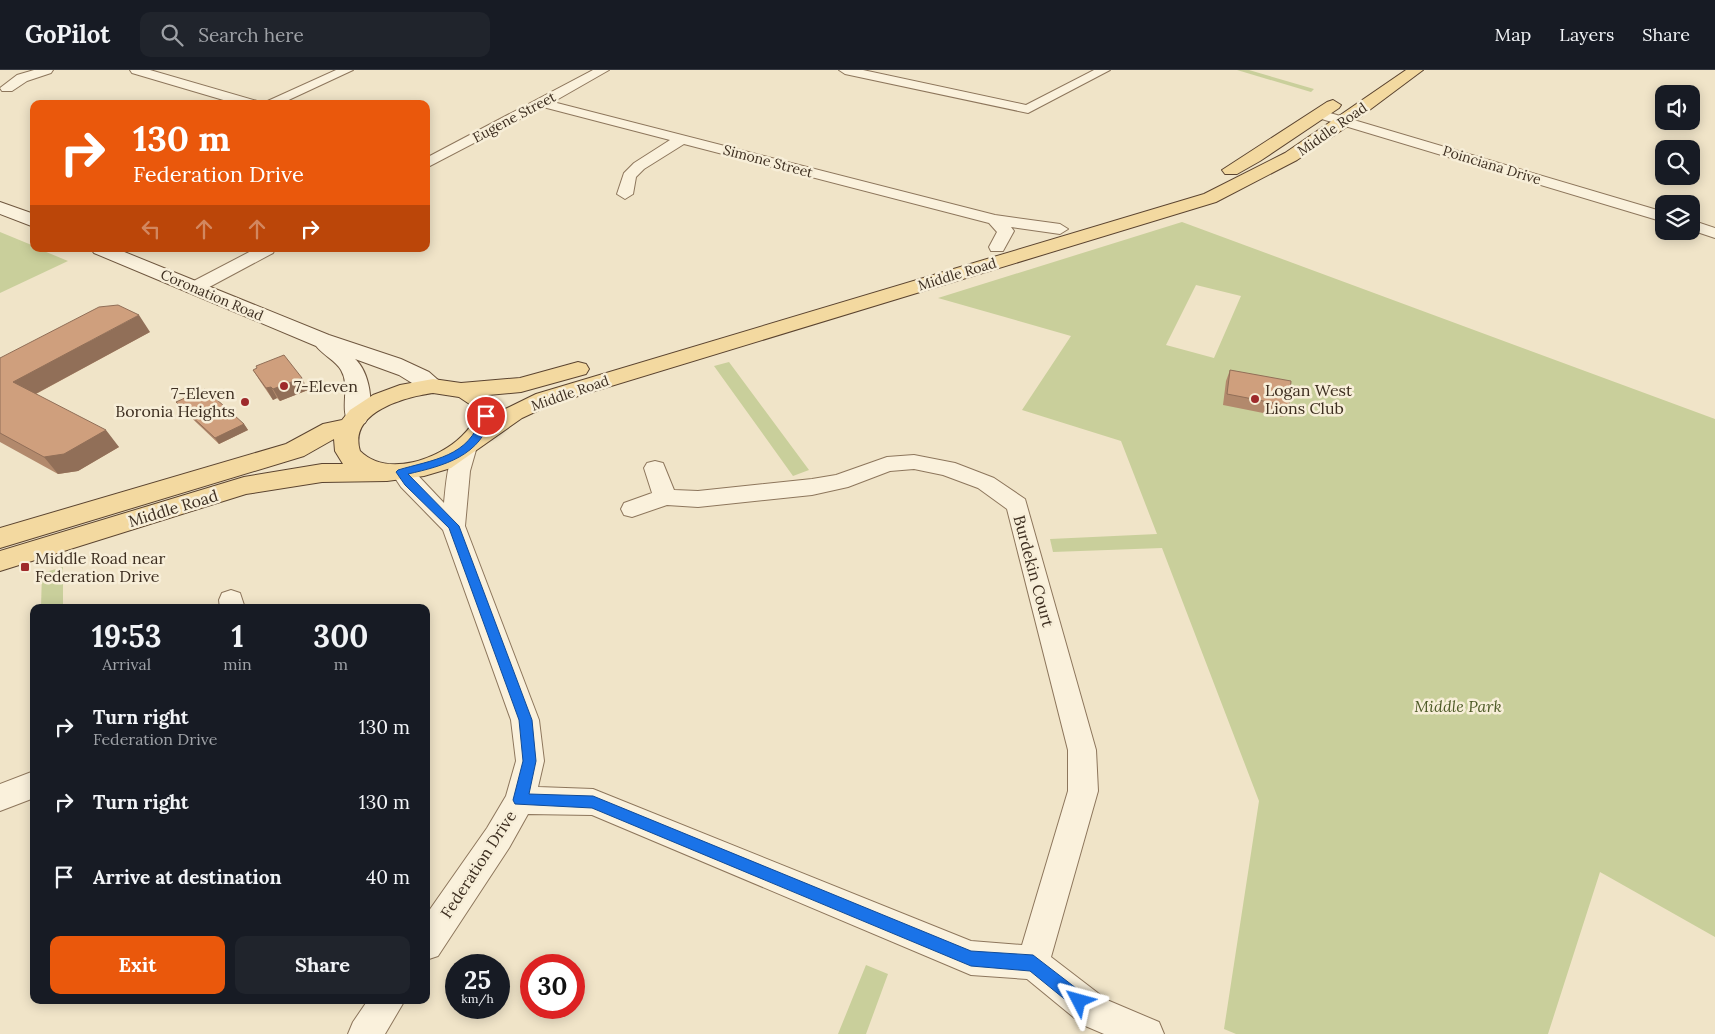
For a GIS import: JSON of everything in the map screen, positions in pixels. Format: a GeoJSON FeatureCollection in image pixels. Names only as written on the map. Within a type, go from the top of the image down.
{"type":"FeatureCollection","features":[{"type":"Feature","properties":{"kind":"main road","name":"Middle Road"},"geometry":{"type":"LineString","coordinates":[[471,444],[514,413],[552,397],[1210,198],[1247,182],[1279,165],[1416,70]]}},
{"type":"Feature","properties":{"kind":"main road","name":"Middle Road"},"geometry":{"type":"LineString","coordinates":[[462,390],[502,387],[546,379],[997,246],[1156,202],[1191,189],[1241,166],[1349,94]]}},
{"type":"Feature","properties":{"kind":"main road"},"geometry":{"type":"LineString","coordinates":[[433,386],[462,390],[478,399],[485,410],[485,423],[471,444],[439,464],[390,472],[358,463],[351,457],[345,441],[354,421],[372,405],[392,395],[433,386]]}},
{"type":"Feature","properties":{"kind":"main road","name":"Middle Road"},"geometry":{"type":"LineString","coordinates":[[0,538],[295,450],[332,430],[354,421]]}},
{"type":"Feature","properties":{"kind":"main road","name":"Middle Road"},"geometry":{"type":"LineString","coordinates":[[0,561],[244,486],[322,473],[390,472]]}},
{"type":"Feature","properties":{"kind":"street"},"geometry":{"type":"LineString","coordinates":[[7,88],[22,78],[47,70]]}},
{"type":"Feature","properties":{"kind":"street"},"geometry":{"type":"LineString","coordinates":[[136,70],[238,100]]}},
{"type":"Feature","properties":{"kind":"street"},"geometry":{"type":"LineString","coordinates":[[277,100],[347,70]]}},
{"type":"Feature","properties":{"kind":"street","name":"Eugene Street"},"geometry":{"type":"LineString","coordinates":[[430,159],[602,70]]}},
{"type":"Feature","properties":{"kind":"street"},"geometry":{"type":"LineString","coordinates":[[845,70],[1028,109],[1104,70]]}},
{"type":"Feature","properties":{"kind":"street","name":"Simone Street"},"geometry":{"type":"LineString","coordinates":[[541,102],[995,220],[1060,229]]}},
{"type":"Feature","properties":{"kind":"street","name":"Poinciana Drive"},"geometry":{"type":"LineString","coordinates":[[1320,114],[1655,213]]}},
{"type":"Feature","properties":{"kind":"street"},"geometry":{"type":"LineString","coordinates":[[625,194],[629,176],[639,166],[682,139]]}},
{"type":"Feature","properties":{"kind":"street"},"geometry":{"type":"LineString","coordinates":[[0,207],[30,219]]}},
{"type":"Feature","properties":{"kind":"street"},"geometry":{"type":"LineString","coordinates":[[995,220],[1006,231],[997,246]]}},
{"type":"Feature","properties":{"kind":"street"},"geometry":{"type":"LineString","coordinates":[[1700,228],[1715,232]]}},
{"type":"Feature","properties":{"kind":"street","name":"Coronation Road"},"geometry":{"type":"LineString","coordinates":[[108,252],[323,341],[379,359],[422,377],[433,386]]}},
{"type":"Feature","properties":{"kind":"street"},"geometry":{"type":"LineString","coordinates":[[194,288],[261,252]]}},
{"type":"Feature","properties":{"kind":"street","name":"Coronation Road"},"geometry":{"type":"LineString","coordinates":[[323,341],[352,368],[358,388],[354,421]]}},
{"type":"Feature","properties":{"kind":"street","name":"Federation Drive"},"geometry":{"type":"LineString","coordinates":[[453,526],[459,471],[471,444]]}},
{"type":"Feature","properties":{"kind":"street","name":"Burdekin Court"},"geometry":{"type":"LineString","coordinates":[[632,509],[666,497],[698,499],[812,487],[840,482],[887,464],[914,462],[947,468],[986,483],[1017,505],[1082,750],[1083,791],[1033,963]]}},
{"type":"Feature","properties":{"kind":"street"},"geometry":{"type":"LineString","coordinates":[[655,468],[666,497]]}},
{"type":"Feature","properties":{"kind":"street","name":"Federation Drive"},"geometry":{"type":"LineString","coordinates":[[390,472],[409,482],[453,526],[525,720],[530,761],[520,800],[498,838],[430,938]]}},
{"type":"Feature","properties":{"kind":"street"},"geometry":{"type":"LineString","coordinates":[[0,798],[30,786]]}},
{"type":"Feature","properties":{"kind":"street"},"geometry":{"type":"LineString","coordinates":[[520,800],[593,802],[971,958],[1033,963],[1095,1013],[1147,1034]]}},
{"type":"Feature","properties":{"kind":"street"},"geometry":{"type":"LineString","coordinates":[[365,1034],[385,1004]]}},
{"type":"Feature","properties":{"kind":"green space"},"geometry":{"type":"Polygon","coordinates":[[[1237,70],[1249,70],[1314,89],[1311,92],[1237,70]]]}},
{"type":"Feature","properties":{"kind":"green space","name":"Middle Park"},"geometry":{"type":"Polygon","coordinates":[[[1182,222],[1715,419],[1715,937],[1600,872],[1548,1034],[1236,1034],[1224,1029],[1259,801],[1162,548],[1053,552],[1050,539],[1157,534],[1121,441],[1022,410],[1071,336],[938,298],[1182,222]],[[1196,285],[1166,345],[1214,358],[1241,296],[1196,285]],[[1227,381],[1284,417],[1286,393],[1227,381]]]}},
{"type":"Feature","properties":{"kind":"green space"},"geometry":{"type":"Polygon","coordinates":[[[0,232],[30,244],[30,252],[46,252],[68,261],[0,293],[0,232]]]}},
{"type":"Feature","properties":{"kind":"green space"},"geometry":{"type":"Polygon","coordinates":[[[729,362],[809,470],[793,476],[714,366],[729,362]]]}},
{"type":"Feature","properties":{"kind":"green space"},"geometry":{"type":"Polygon","coordinates":[[[63,567],[63,604],[41,604],[42,573],[63,567]]]}},
{"type":"Feature","properties":{"kind":"green space"},"geometry":{"type":"Polygon","coordinates":[[[866,965],[888,974],[866,1034],[838,1034],[866,965]]]}},
{"type":"Feature","properties":{"kind":"building"},"geometry":{"type":"Polygon","coordinates":[[[118,305],[139,315],[13,382],[106,430],[64,454],[44,457],[0,433],[0,358],[99,307],[118,305]]]}},
{"type":"Feature","properties":{"kind":"building"},"geometry":{"type":"Polygon","coordinates":[[[284,355],[302,378],[273,389],[271,387],[266,388],[253,370],[257,368],[256,366],[284,355]]]}},
{"type":"Feature","properties":{"kind":"building"},"geometry":{"type":"Polygon","coordinates":[[[1230,370],[1291,381],[1289,406],[1227,394],[1230,370]]]}},
{"type":"Feature","properties":{"kind":"building"},"geometry":{"type":"Polygon","coordinates":[[[205,389],[244,424],[215,438],[176,402],[205,389]]]}},
{"type":"Feature","properties":{"kind":"place","name":"7-Eleven"},"geometry":{"type":"Point","coordinates":[284,386]}},
{"type":"Feature","properties":{"kind":"place","name":"Logan West Lions Club"},"geometry":{"type":"Point","coordinates":[1255,399]}},
{"type":"Feature","properties":{"kind":"place","name":"7-Eleven Boronia Heights"},"geometry":{"type":"Point","coordinates":[245,402]}},
{"type":"Feature","properties":{"kind":"place","name":"Middle Road near Federation Drive"},"geometry":{"type":"Point","coordinates":[25,567]}},
{"type":"Feature","properties":{"kind":"route"},"geometry":{"type":"LineString","coordinates":[[486,416],[483,430],[465,450],[439,464],[419,470],[402,472],[409,482],[453,526],[525,720],[530,761],[520,800],[593,802],[971,958],[1033,963],[1079,1001]]}}]}
